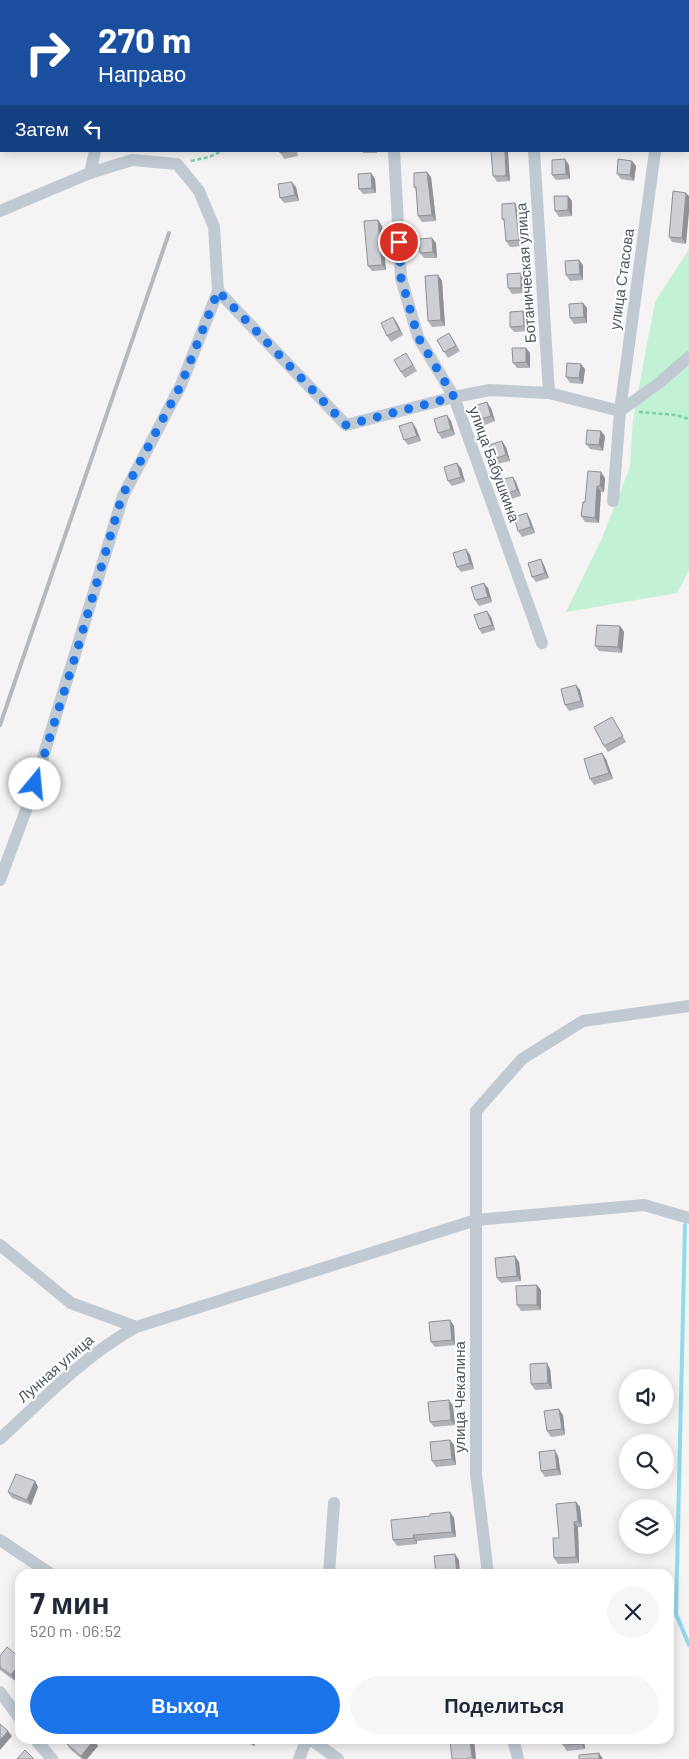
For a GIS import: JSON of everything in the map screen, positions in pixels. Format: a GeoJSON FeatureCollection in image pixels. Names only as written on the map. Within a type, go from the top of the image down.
{"type":"FeatureCollection","features":[{"type":"Feature","properties":{"kind":"street"},"geometry":{"type":"LineString","coordinates":[[90,173],[95,152]]}},
{"type":"Feature","properties":{"kind":"street","name":"улица Бабушкина"},"geometry":{"type":"LineString","coordinates":[[394,152],[401,278],[418,337],[454,397],[542,643]]}},
{"type":"Feature","properties":{"kind":"street","name":"Ботаническая улица"},"geometry":{"type":"LineString","coordinates":[[534,152],[549,393]]}},
{"type":"Feature","properties":{"kind":"street","name":"улица Стасова"},"geometry":{"type":"LineString","coordinates":[[613,500],[620,411],[655,152]]}},
{"type":"Feature","properties":{"kind":"street"},"geometry":{"type":"LineString","coordinates":[[0,211],[90,173],[132,160],[177,164],[199,191],[214,227],[218,291],[181,385],[122,496],[76,654],[29,802],[0,880]]}},
{"type":"Feature","properties":{"kind":"street"},"geometry":{"type":"LineString","coordinates":[[218,291],[346,425],[454,397],[490,390],[549,393],[620,411],[659,383],[689,357]]}},
{"type":"Feature","properties":{"kind":"street","name":"улица Чекалина"},"geometry":{"type":"LineString","coordinates":[[487,1569],[476,1474],[476,1111],[522,1059],[583,1021],[689,1006]]}},
{"type":"Feature","properties":{"kind":"street","name":"Лунная улица"},"geometry":{"type":"LineString","coordinates":[[0,1439],[74,1371],[112,1340],[136,1327],[476,1220],[644,1204],[689,1218]]}},
{"type":"Feature","properties":{"kind":"street"},"geometry":{"type":"LineString","coordinates":[[0,1245],[71,1303],[136,1327]]}},
{"type":"Feature","properties":{"kind":"street"},"geometry":{"type":"LineString","coordinates":[[328,1569],[334,1503]]}},
{"type":"Feature","properties":{"kind":"street"},"geometry":{"type":"LineString","coordinates":[[0,1540],[44,1569]]}},
{"type":"Feature","properties":{"kind":"street"},"geometry":{"type":"LineString","coordinates":[[0,1692],[15,1712]]}},
{"type":"Feature","properties":{"kind":"street"},"geometry":{"type":"LineString","coordinates":[[39,1744],[52,1759]]}},
{"type":"Feature","properties":{"kind":"street"},"geometry":{"type":"LineString","coordinates":[[299,1759],[306,1744]]}},
{"type":"Feature","properties":{"kind":"street"},"geometry":{"type":"LineString","coordinates":[[316,1744],[338,1759]]}},
{"type":"Feature","properties":{"kind":"street"},"geometry":{"type":"LineString","coordinates":[[514,1744],[518,1759]]}},
{"type":"Feature","properties":{"kind":"path"},"geometry":{"type":"LineString","coordinates":[[177,164],[209,157],[220,152]]}},
{"type":"Feature","properties":{"kind":"path"},"geometry":{"type":"LineString","coordinates":[[620,411],[676,415],[689,419]]}},
{"type":"Feature","properties":{"kind":"green space"},"geometry":{"type":"Polygon","coordinates":[[[689,249],[689,570],[677,593],[566,612],[602,538],[630,467],[633,419],[655,302],[689,249]]]}},
{"type":"Feature","properties":{"kind":"building"},"geometry":{"type":"Polygon","coordinates":[[[491,152],[505,152],[506,176],[493,176],[491,152]]]}},
{"type":"Feature","properties":{"kind":"building"},"geometry":{"type":"Polygon","coordinates":[[[565,159],[566,174],[552,175],[552,160],[565,159]]]}},
{"type":"Feature","properties":{"kind":"building"},"geometry":{"type":"Polygon","coordinates":[[[618,159],[632,161],[630,175],[617,174],[618,159]]]}},
{"type":"Feature","properties":{"kind":"building"},"geometry":{"type":"Polygon","coordinates":[[[427,172],[432,215],[418,216],[414,173],[427,172]]]}},
{"type":"Feature","properties":{"kind":"building"},"geometry":{"type":"Polygon","coordinates":[[[371,173],[372,188],[359,189],[358,174],[371,173]]]}},
{"type":"Feature","properties":{"kind":"building"},"geometry":{"type":"Polygon","coordinates":[[[292,182],[295,195],[280,198],[278,184],[292,182]]]}},
{"type":"Feature","properties":{"kind":"building"},"geometry":{"type":"Polygon","coordinates":[[[673,191],[686,193],[682,238],[669,237],[673,191]]]}},
{"type":"Feature","properties":{"kind":"building"},"geometry":{"type":"Polygon","coordinates":[[[554,196],[568,196],[568,210],[555,211],[554,196]]]}},
{"type":"Feature","properties":{"kind":"building"},"geometry":{"type":"Polygon","coordinates":[[[515,203],[519,240],[506,241],[504,219],[502,219],[502,204],[515,203]]]}},
{"type":"Feature","properties":{"kind":"building"},"geometry":{"type":"Polygon","coordinates":[[[378,220],[382,265],[368,266],[364,221],[378,220]]]}},
{"type":"Feature","properties":{"kind":"building"},"geometry":{"type":"Polygon","coordinates":[[[432,238],[433,252],[420,253],[419,239],[432,238]]]}},
{"type":"Feature","properties":{"kind":"building"},"geometry":{"type":"Polygon","coordinates":[[[579,260],[580,274],[566,275],[565,261],[579,260]]]}},
{"type":"Feature","properties":{"kind":"building"},"geometry":{"type":"Polygon","coordinates":[[[521,273],[521,288],[508,288],[507,274],[521,273]]]}},
{"type":"Feature","properties":{"kind":"building"},"geometry":{"type":"Polygon","coordinates":[[[438,275],[441,320],[428,321],[425,276],[438,275]]]}},
{"type":"Feature","properties":{"kind":"building"},"geometry":{"type":"Polygon","coordinates":[[[583,303],[584,317],[570,318],[569,304],[583,303]]]}},
{"type":"Feature","properties":{"kind":"building"},"geometry":{"type":"Polygon","coordinates":[[[523,311],[524,326],[510,327],[510,312],[523,311]]]}},
{"type":"Feature","properties":{"kind":"building"},"geometry":{"type":"Polygon","coordinates":[[[393,317],[399,330],[387,336],[381,323],[393,317]]]}},
{"type":"Feature","properties":{"kind":"building"},"geometry":{"type":"Polygon","coordinates":[[[449,333],[456,346],[444,352],[437,340],[449,333]]]}},
{"type":"Feature","properties":{"kind":"building"},"geometry":{"type":"Polygon","coordinates":[[[512,348],[526,348],[526,362],[513,363],[512,348]]]}},
{"type":"Feature","properties":{"kind":"building"},"geometry":{"type":"Polygon","coordinates":[[[406,353],[413,365],[401,372],[394,360],[406,353]]]}},
{"type":"Feature","properties":{"kind":"building"},"geometry":{"type":"Polygon","coordinates":[[[567,363],[581,364],[579,378],[566,377],[567,363]]]}},
{"type":"Feature","properties":{"kind":"building"},"geometry":{"type":"Polygon","coordinates":[[[487,402],[491,416],[478,420],[474,406],[487,402]]]}},
{"type":"Feature","properties":{"kind":"building"},"geometry":{"type":"Polygon","coordinates":[[[447,415],[451,429],[438,433],[434,419],[447,415]]]}},
{"type":"Feature","properties":{"kind":"building"},"geometry":{"type":"Polygon","coordinates":[[[412,422],[417,436],[404,440],[399,426],[412,422]]]}},
{"type":"Feature","properties":{"kind":"building"},"geometry":{"type":"Polygon","coordinates":[[[587,430],[601,431],[599,445],[586,444],[587,430]]]}},
{"type":"Feature","properties":{"kind":"building"},"geometry":{"type":"Polygon","coordinates":[[[502,441],[506,455],[493,459],[489,445],[502,441]]]}},
{"type":"Feature","properties":{"kind":"building"},"geometry":{"type":"Polygon","coordinates":[[[457,463],[461,477],[448,481],[444,467],[457,463]]]}},
{"type":"Feature","properties":{"kind":"building"},"geometry":{"type":"Polygon","coordinates":[[[588,471],[601,472],[600,486],[597,486],[595,518],[581,516],[583,502],[585,502],[588,471]]]}},
{"type":"Feature","properties":{"kind":"building"},"geometry":{"type":"Polygon","coordinates":[[[513,477],[517,490],[504,494],[499,480],[513,477]]]}},
{"type":"Feature","properties":{"kind":"building"},"geometry":{"type":"Polygon","coordinates":[[[527,513],[531,527],[518,531],[514,517],[527,513]]]}},
{"type":"Feature","properties":{"kind":"building"},"geometry":{"type":"Polygon","coordinates":[[[466,549],[470,563],[457,567],[453,553],[466,549]]]}},
{"type":"Feature","properties":{"kind":"building"},"geometry":{"type":"Polygon","coordinates":[[[541,559],[545,573],[532,577],[528,563],[541,559]]]}},
{"type":"Feature","properties":{"kind":"building"},"geometry":{"type":"Polygon","coordinates":[[[484,583],[488,597],[475,600],[471,587],[484,583]]]}},
{"type":"Feature","properties":{"kind":"building"},"geometry":{"type":"Polygon","coordinates":[[[487,611],[492,625],[479,629],[474,615],[487,611]]]}},
{"type":"Feature","properties":{"kind":"building"},"geometry":{"type":"Polygon","coordinates":[[[597,625],[620,626],[618,647],[595,646],[597,625]]]}},
{"type":"Feature","properties":{"kind":"building"},"geometry":{"type":"Polygon","coordinates":[[[576,685],[581,701],[565,705],[561,689],[576,685]]]}},
{"type":"Feature","properties":{"kind":"building"},"geometry":{"type":"Polygon","coordinates":[[[612,717],[623,736],[604,746],[594,727],[612,717]]]}},
{"type":"Feature","properties":{"kind":"building"},"geometry":{"type":"Polygon","coordinates":[[[602,753],[609,773],[590,779],[584,759],[602,753]]]}},
{"type":"Feature","properties":{"kind":"building"},"geometry":{"type":"Polygon","coordinates":[[[515,1256],[517,1276],[497,1278],[495,1258],[515,1256]]]}},
{"type":"Feature","properties":{"kind":"building"},"geometry":{"type":"Polygon","coordinates":[[[537,1285],[537,1305],[517,1305],[516,1286],[537,1285]]]}},
{"type":"Feature","properties":{"kind":"building"},"geometry":{"type":"Polygon","coordinates":[[[450,1320],[452,1340],[431,1342],[429,1322],[450,1320]]]}},
{"type":"Feature","properties":{"kind":"building"},"geometry":{"type":"Polygon","coordinates":[[[547,1363],[548,1383],[531,1384],[530,1364],[547,1363]]]}},
{"type":"Feature","properties":{"kind":"building"},"geometry":{"type":"Polygon","coordinates":[[[449,1400],[451,1420],[430,1422],[428,1402],[449,1400]]]}},
{"type":"Feature","properties":{"kind":"building"},"geometry":{"type":"Polygon","coordinates":[[[559,1409],[562,1429],[547,1431],[544,1411],[559,1409]]]}},
{"type":"Feature","properties":{"kind":"building"},"geometry":{"type":"Polygon","coordinates":[[[450,1440],[452,1459],[432,1461],[430,1442],[450,1440]]]}},
{"type":"Feature","properties":{"kind":"building"},"geometry":{"type":"Polygon","coordinates":[[[555,1450],[557,1469],[541,1471],[539,1452],[555,1450]]]}},
{"type":"Feature","properties":{"kind":"building"},"geometry":{"type":"Polygon","coordinates":[[[16,1474],[35,1481],[27,1500],[8,1492],[16,1474]]]}},
{"type":"Feature","properties":{"kind":"building"},"geometry":{"type":"Polygon","coordinates":[[[576,1502],[578,1521],[574,1522],[576,1557],[554,1558],[553,1538],[559,1538],[556,1504],[576,1502]]]}},
{"type":"Feature","properties":{"kind":"building"},"geometry":{"type":"Polygon","coordinates":[[[450,1512],[452,1532],[413,1535],[414,1538],[393,1540],[391,1520],[450,1512]]]}},
{"type":"Feature","properties":{"kind":"building"},"geometry":{"type":"Polygon","coordinates":[[[455,1554],[456,1569],[435,1569],[434,1556],[455,1554]]]}},
{"type":"Feature","properties":{"kind":"building"},"geometry":{"type":"Polygon","coordinates":[[[7,1647],[15,1654],[15,1670],[11,1675],[0,1667],[0,1656],[7,1647]]]}},
{"type":"Feature","properties":{"kind":"building"},"geometry":{"type":"Polygon","coordinates":[[[0,1724],[8,1731],[0,1740],[0,1724]]]}},
{"type":"Feature","properties":{"kind":"building"},"geometry":{"type":"Polygon","coordinates":[[[67,1744],[91,1744],[81,1756],[67,1744]]]}},
{"type":"Feature","properties":{"kind":"building"},"geometry":{"type":"Polygon","coordinates":[[[450,1744],[471,1744],[472,1758],[452,1759],[450,1744]]]}},
{"type":"Feature","properties":{"kind":"building"},"geometry":{"type":"Polygon","coordinates":[[[25,1750],[34,1759],[17,1759],[25,1750]]]}},
{"type":"Feature","properties":{"kind":"building"},"geometry":{"type":"Polygon","coordinates":[[[599,1753],[599,1759],[579,1759],[579,1755],[599,1753]]]}},
{"type":"Feature","properties":{"kind":"waterway"},"geometry":{"type":"LineString","coordinates":[[685,1225],[676,1614],[689,1645]]}},
{"type":"Feature","properties":{"kind":"railway"},"geometry":{"type":"LineString","coordinates":[[0,725],[169,233]]}},
{"type":"Feature","properties":{"kind":"route"},"geometry":{"type":"LineString","coordinates":[[35,784],[76,654],[122,496],[181,385],[211,313],[218,291],[346,425],[454,397],[418,337],[401,278],[399,242]]}}]}
